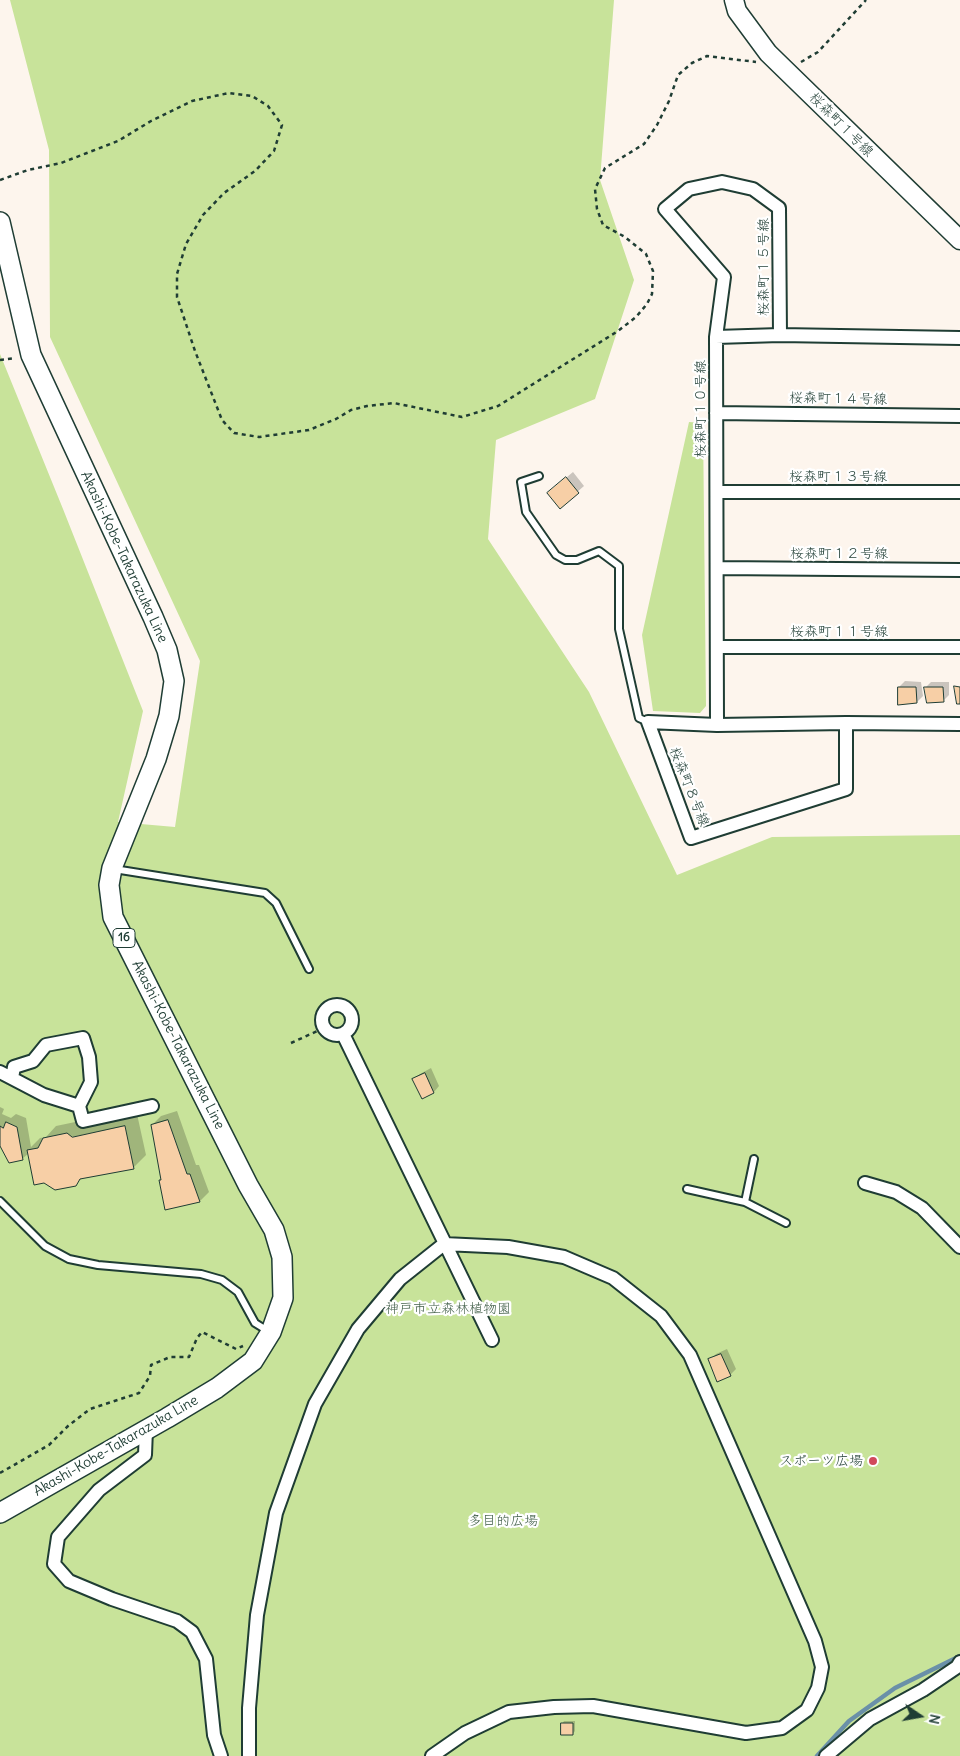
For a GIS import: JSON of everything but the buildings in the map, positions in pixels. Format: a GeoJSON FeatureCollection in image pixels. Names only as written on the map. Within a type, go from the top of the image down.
{"type":"FeatureCollection","features":[{"type":"Feature","properties":{"kind":"main road","name":"Akashi-Kobe-Takarazuka Line"},"geometry":{"type":"LineString","coordinates":[[0,222],[31,355],[153,617],[167,650],[174,681],[169,716],[156,759],[112,868],[110,885],[113,917],[248,1185],[274,1230],[282,1257],[283,1298],[272,1332],[253,1361],[216,1388],[0,1513]]}},
{"type":"Feature","properties":{"kind":"street","name":"桜森町１号線"},"geometry":{"type":"LineString","coordinates":[[734,0],[737,11],[768,53],[960,240]]}},
{"type":"Feature","properties":{"kind":"street","name":"桜森町１５号線"},"geometry":{"type":"LineString","coordinates":[[716,337],[724,277],[665,209],[688,189],[722,182],[753,189],[779,208],[780,335]]}},
{"type":"Feature","properties":{"kind":"street"},"geometry":{"type":"LineString","coordinates":[[716,337],[780,335],[960,338]]}},
{"type":"Feature","properties":{"kind":"street","name":"桜森町１０号線"},"geometry":{"type":"LineString","coordinates":[[716,337],[718,725]]}},
{"type":"Feature","properties":{"kind":"street","name":"桜森町１４号線"},"geometry":{"type":"LineString","coordinates":[[716,412],[960,416]]}},
{"type":"Feature","properties":{"kind":"street","name":"桜森町１３号線"},"geometry":{"type":"LineString","coordinates":[[717,492],[960,492]]}},
{"type":"Feature","properties":{"kind":"street","name":"桜森町１２号線"},"geometry":{"type":"LineString","coordinates":[[717,568],[960,570]]}},
{"type":"Feature","properties":{"kind":"street","name":"桜森町１１号線"},"geometry":{"type":"LineString","coordinates":[[717,647],[960,647]]}},
{"type":"Feature","properties":{"kind":"street"},"geometry":{"type":"LineString","coordinates":[[648,722],[718,725],[960,724]]}},
{"type":"Feature","properties":{"kind":"street","name":"桜森町８号線"},"geometry":{"type":"LineString","coordinates":[[648,722],[691,838],[846,789],[846,723]]}},
{"type":"Feature","properties":{"kind":"street"},"geometry":{"type":"LineString","coordinates":[[334,1006],[343,1006],[350,1012],[352,1020],[350,1029],[342,1034],[332,1034],[324,1028],[322,1019],[326,1010],[334,1006]]}},
{"type":"Feature","properties":{"kind":"street"},"geometry":{"type":"LineString","coordinates":[[342,1034],[492,1340]]}},
{"type":"Feature","properties":{"kind":"street"},"geometry":{"type":"LineString","coordinates":[[12,1078],[14,1068],[33,1061],[46,1045],[83,1038],[89,1057],[91,1082],[79,1106],[83,1121],[152,1106]]}},
{"type":"Feature","properties":{"kind":"street"},"geometry":{"type":"LineString","coordinates":[[0,1072],[44,1095],[79,1106]]}},
{"type":"Feature","properties":{"kind":"street"},"geometry":{"type":"LineString","coordinates":[[865,1183],[896,1192],[922,1208],[960,1247]]}},
{"type":"Feature","properties":{"kind":"street"},"geometry":{"type":"LineString","coordinates":[[249,1756],[249,1708],[257,1615],[276,1514],[314,1404],[358,1329],[400,1278],[444,1244],[508,1247],[564,1256],[614,1278],[661,1316],[690,1355],[815,1640],[822,1667],[818,1688],[807,1710],[782,1728],[746,1733],[593,1706],[554,1707],[509,1712],[465,1733],[432,1756]]}},
{"type":"Feature","properties":{"kind":"street"},"geometry":{"type":"LineString","coordinates":[[146,1428],[145,1455],[99,1490],[58,1537],[54,1564],[69,1581],[112,1599],[177,1621],[192,1632],[206,1659],[214,1735],[221,1756]]}},
{"type":"Feature","properties":{"kind":"street"},"geometry":{"type":"LineString","coordinates":[[826,1756],[870,1719],[923,1690],[957,1667],[960,1662]]}},
{"type":"Feature","properties":{"kind":"lane"},"geometry":{"type":"LineString","coordinates":[[539,476],[521,482],[526,512],[556,555],[565,560],[577,560],[599,550],[619,566],[619,629],[640,718],[648,722]]}},
{"type":"Feature","properties":{"kind":"lane"},"geometry":{"type":"LineString","coordinates":[[112,868],[265,893],[276,903],[309,968]]}},
{"type":"Feature","properties":{"kind":"lane"},"geometry":{"type":"LineString","coordinates":[[745,1202],[754,1159]]}},
{"type":"Feature","properties":{"kind":"lane"},"geometry":{"type":"LineString","coordinates":[[686,1189],[745,1202],[786,1223]]}},
{"type":"Feature","properties":{"kind":"lane"},"geometry":{"type":"LineString","coordinates":[[0,1202],[45,1246],[69,1259],[98,1265],[201,1274],[222,1280],[238,1292],[254,1323],[272,1332]]}},
{"type":"Feature","properties":{"kind":"path"},"geometry":{"type":"LineString","coordinates":[[0,180],[28,170],[61,163],[118,141],[151,121],[192,101],[229,92],[252,96],[268,106],[282,125],[274,151],[255,171],[224,194],[203,215],[186,244],[177,274],[177,297],[195,351],[222,420],[234,433],[260,437],[309,430],[336,419],[351,410],[367,406],[394,403],[462,417],[485,410]]}},
{"type":"Feature","properties":{"kind":"path"},"geometry":{"type":"LineString","coordinates":[[291,1043],[324,1028]]}},
{"type":"Feature","properties":{"kind":"path"},"geometry":{"type":"LineString","coordinates":[[0,1472],[49,1445],[68,1426],[90,1409],[139,1393],[150,1376],[151,1365],[170,1357],[189,1357],[197,1338],[202,1332],[236,1349],[244,1345]]}},
{"type":"Feature","properties":{"kind":"green space","name":"神戸市立森林植物園"},"geometry":{"type":"Polygon","coordinates":[[[10,0],[614,0],[600,180],[634,280],[595,399],[496,440],[488,539],[589,692],[677,875],[772,837],[960,835],[960,1756],[0,1756],[0,354],[143,711],[118,822],[175,827],[200,661],[50,337],[49,150],[10,0]]]}},
{"type":"Feature","properties":{"kind":"green space"},"geometry":{"type":"Polygon","coordinates":[[[689,422],[703,423],[706,706],[700,713],[653,711],[642,635],[689,422]]]}},
{"type":"Feature","properties":{"kind":"waterway"},"geometry":{"type":"LineString","coordinates":[[817,1756],[849,1721],[895,1688],[960,1656]]}},
{"type":"Feature","properties":{"kind":"place","name":"スポーツ広場"},"geometry":{"type":"Point","coordinates":[873,1461]}},
{"type":"Feature","properties":{"kind":"park label","name":"多目的広場"},"geometry":{"type":"Point","coordinates":[503,1521]}}]}
